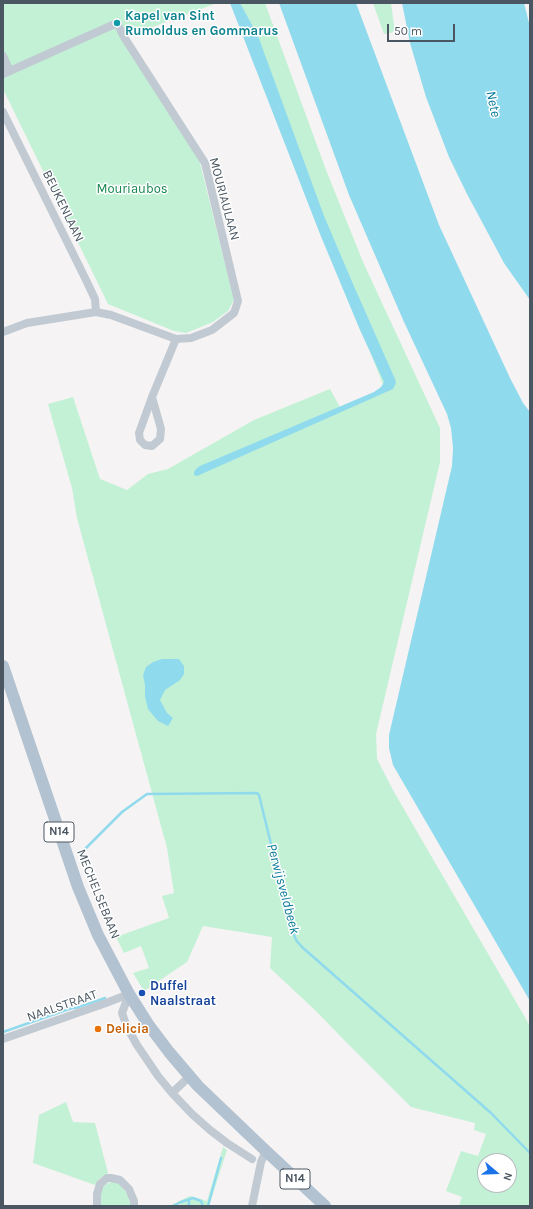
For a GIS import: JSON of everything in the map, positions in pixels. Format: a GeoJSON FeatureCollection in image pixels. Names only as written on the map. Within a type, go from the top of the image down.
{"type":"FeatureCollection","features":[{"type":"Feature","properties":{"kind":"main road","name":"MECHELSEBAAN"},"geometry":{"type":"LineString","coordinates":[[3,666],[78,887],[98,935],[128,994],[148,1024],[198,1086],[325,1206]]}},
{"type":"Feature","properties":{"kind":"street","name":"MOURIAULAAN"},"geometry":{"type":"LineString","coordinates":[[3,332],[26,324],[96,312],[111,315],[176,339],[191,338],[212,330],[234,313],[238,301],[205,163],[124,37],[117,23],[6,73]]}},
{"type":"Feature","properties":{"kind":"street"},"geometry":{"type":"LineString","coordinates":[[3,56],[6,73]]}},
{"type":"Feature","properties":{"kind":"street","name":"BEUKENLAAN"},"geometry":{"type":"LineString","coordinates":[[3,112],[95,299],[96,312]]}},
{"type":"Feature","properties":{"kind":"street"},"geometry":{"type":"LineString","coordinates":[[95,299],[111,315]]}},
{"type":"Feature","properties":{"kind":"street"},"geometry":{"type":"LineString","coordinates":[[152,397],[161,428],[160,439],[152,446],[145,445],[140,440],[139,433],[152,397],[176,339]]}},
{"type":"Feature","properties":{"kind":"street"},"geometry":{"type":"LineString","coordinates":[[128,994],[122,1013],[127,1027],[148,1062],[172,1093],[192,1114],[226,1143],[252,1159]]}},
{"type":"Feature","properties":{"kind":"street","name":"NAALSTRAAT"},"geometry":{"type":"LineString","coordinates":[[3,1040],[128,994]]}},
{"type":"Feature","properties":{"kind":"street"},"geometry":{"type":"LineString","coordinates":[[172,1093],[190,1076]]}},
{"type":"Feature","properties":{"kind":"street"},"geometry":{"type":"LineString","coordinates":[[252,1206],[261,1162],[266,1151]]}},
{"type":"Feature","properties":{"kind":"street"},"geometry":{"type":"LineString","coordinates":[[97,1206],[97,1194],[100,1184],[107,1178],[111,1178],[120,1180],[129,1188],[134,1206]]}},
{"type":"Feature","properties":{"kind":"green space","name":"Mouriaubos"},"geometry":{"type":"Polygon","coordinates":[[[3,3],[217,3],[123,38],[199,159],[234,300],[228,311],[213,322],[186,333],[174,331],[108,304],[3,89],[3,3]]]}},
{"type":"Feature","properties":{"kind":"green space"},"geometry":{"type":"Polygon","coordinates":[[[232,3],[265,3],[326,170],[363,262],[440,428],[440,462],[376,734],[377,759],[394,792],[530,1026],[530,1206],[459,1206],[462,1197],[446,1191],[461,1151],[477,1156],[477,1193],[517,1193],[517,1153],[479,1153],[486,1134],[474,1130],[475,1123],[411,1107],[317,1012],[270,968],[272,937],[203,926],[187,962],[144,991],[133,973],[149,968],[141,946],[124,953],[116,937],[169,918],[162,896],[174,893],[167,848],[77,518],[72,488],[48,404],[73,397],[100,479],[127,490],[148,474],[168,469],[254,420],[330,389],[341,409],[386,392],[232,3]]]}},
{"type":"Feature","properties":{"kind":"green space"},"geometry":{"type":"Polygon","coordinates":[[[373,3],[391,3],[395,32],[384,34],[373,3]]]}},
{"type":"Feature","properties":{"kind":"green space"},"geometry":{"type":"Polygon","coordinates":[[[66,1102],[73,1122],[95,1123],[108,1173],[99,1179],[95,1185],[33,1163],[39,1115],[66,1102]]]}},
{"type":"Feature","properties":{"kind":"green space"},"geometry":{"type":"Polygon","coordinates":[[[223,1147],[227,1150],[209,1206],[182,1206],[180,1204],[169,1206],[190,1196],[207,1201],[223,1147]]]}},
{"type":"Feature","properties":{"kind":"green space"},"geometry":{"type":"Polygon","coordinates":[[[112,1182],[119,1183],[128,1195],[131,1206],[101,1206],[100,1197],[102,1188],[106,1184],[112,1182]]]}},
{"type":"Feature","properties":{"kind":"water"},"geometry":{"type":"Polygon","coordinates":[[[230,3],[240,3],[258,36],[324,216],[396,383],[393,389],[197,476],[194,475],[194,472],[200,466],[374,392],[381,387],[384,382],[360,330],[320,234],[230,3]]]}},
{"type":"Feature","properties":{"kind":"water"},"geometry":{"type":"Polygon","coordinates":[[[279,3],[356,3],[439,225],[510,378],[523,403],[530,412],[530,1001],[393,765],[389,748],[389,735],[452,466],[453,448],[451,428],[447,414],[404,322],[349,195],[279,3]]]}},
{"type":"Feature","properties":{"kind":"water","name":"Nete"},"geometry":{"type":"Polygon","coordinates":[[[402,3],[524,3],[530,27],[530,300],[504,263],[449,157],[426,97],[410,43],[402,3]]]}},
{"type":"Feature","properties":{"kind":"water"},"geometry":{"type":"Polygon","coordinates":[[[162,659],[179,659],[184,666],[184,674],[180,680],[165,690],[160,700],[167,713],[173,718],[168,726],[158,721],[148,709],[143,675],[146,667],[153,662],[162,659]]]}},
{"type":"Feature","properties":{"kind":"waterway","name":"Perwijsveldbeek"},"geometry":{"type":"LineString","coordinates":[[82,852],[122,812],[147,794],[257,793],[259,795],[292,930],[296,940],[302,947],[491,1113],[530,1153]]}},
{"type":"Feature","properties":{"kind":"waterway","name":"Perwijsveldbeek"},"geometry":{"type":"LineString","coordinates":[[3,1032],[105,998]]}},
{"type":"Feature","properties":{"kind":"waterway"},"geometry":{"type":"LineString","coordinates":[[208,1206],[221,1158]]}},
{"type":"Feature","properties":{"kind":"waterway"},"geometry":{"type":"LineString","coordinates":[[173,1206],[193,1198],[201,1201],[203,1206]]}},
{"type":"Feature","properties":{"kind":"waterway"},"geometry":{"type":"LineString","coordinates":[[189,1199],[189,1206]]}},
{"type":"Feature","properties":{"kind":"place","name":"Kapel van Sint Rumoldus en Gommarus"},"geometry":{"type":"Point","coordinates":[117,23]}},
{"type":"Feature","properties":{"kind":"place","name":"Duffel Naalstraat"},"geometry":{"type":"Point","coordinates":[142,993]}},
{"type":"Feature","properties":{"kind":"place","name":"Delicia"},"geometry":{"type":"Point","coordinates":[98,1029]}}]}
